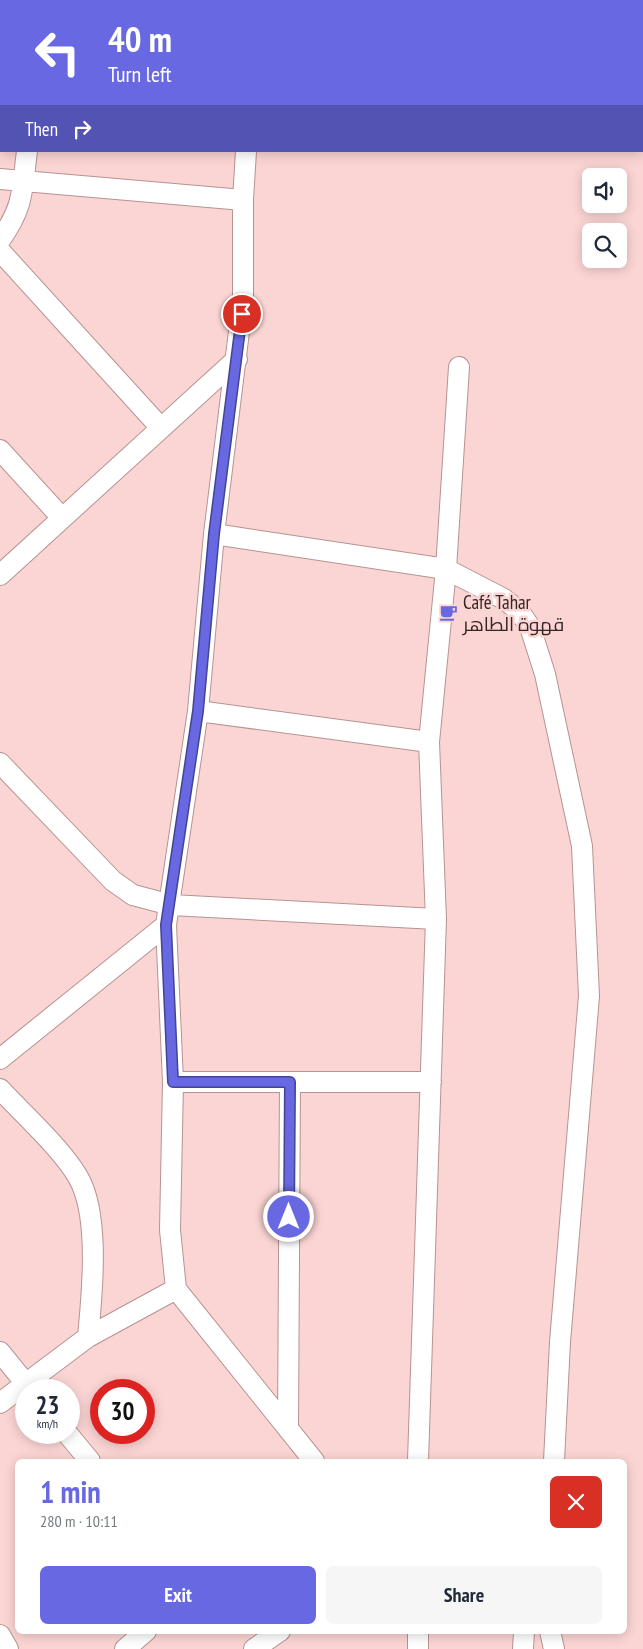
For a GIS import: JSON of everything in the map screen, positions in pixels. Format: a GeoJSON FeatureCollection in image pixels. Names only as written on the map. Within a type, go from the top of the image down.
{"type":"FeatureCollection","features":[{"type":"Feature","properties":{"kind":"street"},"geometry":{"type":"LineString","coordinates":[[0,240],[16,216],[21,201],[27,152]]}},
{"type":"Feature","properties":{"kind":"street"},"geometry":{"type":"LineString","coordinates":[[246,152],[243,200],[243,299],[237,359],[214,534],[198,711],[171,905],[166,925],[173,1082],[170,1230],[176,1289],[312,1459]]}},
{"type":"Feature","properties":{"kind":"street"},"geometry":{"type":"LineString","coordinates":[[0,179],[243,200]]}},
{"type":"Feature","properties":{"kind":"street"},"geometry":{"type":"LineString","coordinates":[[0,251],[162,428]]}},
{"type":"Feature","properties":{"kind":"street"},"geometry":{"type":"LineString","coordinates":[[0,575],[237,359]]}},
{"type":"Feature","properties":{"kind":"street"},"geometry":{"type":"LineString","coordinates":[[418,1459],[436,918],[429,742],[446,568],[459,367]]}},
{"type":"Feature","properties":{"kind":"street"},"geometry":{"type":"LineString","coordinates":[[0,450],[62,518]]}},
{"type":"Feature","properties":{"kind":"street"},"geometry":{"type":"LineString","coordinates":[[214,534],[446,568],[504,599],[519,611],[530,628],[545,674],[582,846],[589,996],[560,1342],[554,1459]]}},
{"type":"Feature","properties":{"kind":"street"},"geometry":{"type":"LineString","coordinates":[[198,711],[429,742]]}},
{"type":"Feature","properties":{"kind":"street"},"geometry":{"type":"LineString","coordinates":[[0,763],[113,881],[133,895],[171,905],[436,918]]}},
{"type":"Feature","properties":{"kind":"street"},"geometry":{"type":"LineString","coordinates":[[0,1059],[166,925]]}},
{"type":"Feature","properties":{"kind":"street"},"geometry":{"type":"LineString","coordinates":[[173,1082],[431,1082]]}},
{"type":"Feature","properties":{"kind":"street"},"geometry":{"type":"LineString","coordinates":[[288,1429],[290,1082]]}},
{"type":"Feature","properties":{"kind":"street"},"geometry":{"type":"LineString","coordinates":[[0,1089],[71,1166],[82,1185],[88,1205],[94,1280],[88,1337]]}},
{"type":"Feature","properties":{"kind":"street"},"geometry":{"type":"LineString","coordinates":[[38,1379],[88,1337],[176,1289]]}},
{"type":"Feature","properties":{"kind":"street"},"geometry":{"type":"LineString","coordinates":[[0,1352],[22,1379]]}},
{"type":"Feature","properties":{"kind":"street"},"geometry":{"type":"LineString","coordinates":[[0,1403],[15,1394]]}},
{"type":"Feature","properties":{"kind":"street"},"geometry":{"type":"LineString","coordinates":[[76,1444],[88,1459]]}},
{"type":"Feature","properties":{"kind":"street"},"geometry":{"type":"LineString","coordinates":[[125,1649],[142,1634]]}},
{"type":"Feature","properties":{"kind":"street"},"geometry":{"type":"LineString","coordinates":[[254,1649],[276,1634]]}},
{"type":"Feature","properties":{"kind":"street"},"geometry":{"type":"LineString","coordinates":[[418,1634],[418,1649]]}},
{"type":"Feature","properties":{"kind":"street"},"geometry":{"type":"LineString","coordinates":[[523,1649],[524,1634]]}},
{"type":"Feature","properties":{"kind":"street"},"geometry":{"type":"LineString","coordinates":[[551,1634],[554,1649]]}},
{"type":"Feature","properties":{"kind":"street"},"geometry":{"type":"LineString","coordinates":[[0,1635],[8,1649]]}},
{"type":"Feature","properties":{"kind":"place","name":"Café Tahar قهوة الطاهر"},"geometry":{"type":"Point","coordinates":[449,613]}},
{"type":"Feature","properties":{"kind":"route"},"geometry":{"type":"LineString","coordinates":[[242,314],[214,534],[198,711],[171,905],[166,925],[173,1082],[290,1082],[289,1217]]}}]}
